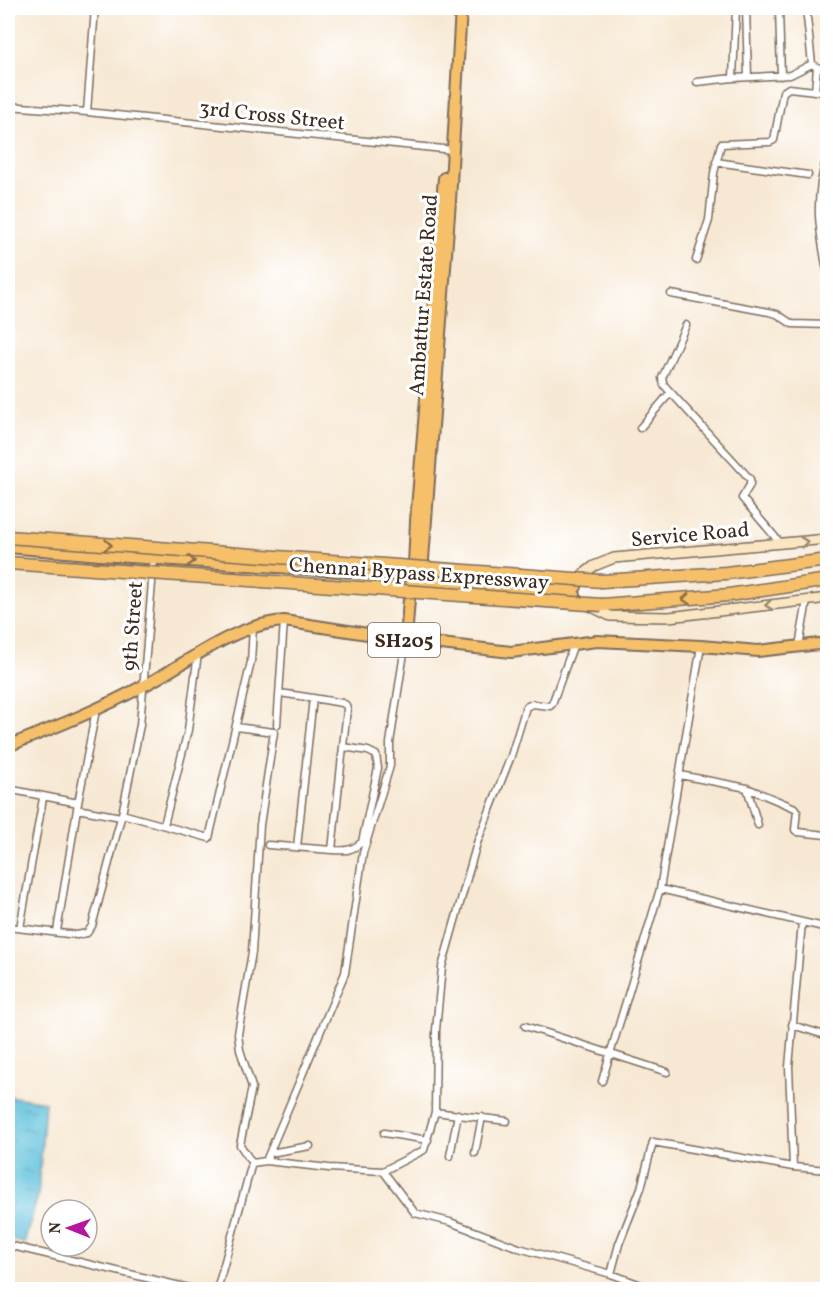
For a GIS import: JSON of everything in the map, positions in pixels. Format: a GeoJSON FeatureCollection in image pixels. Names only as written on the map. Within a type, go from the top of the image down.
{"type":"FeatureCollection","features":[{"type":"Feature","properties":{"kind":"highway","name":"Chennai Bypass Expressway"},"geometry":{"type":"LineString","coordinates":[[8,537],[602,581],[726,573],[828,560]]}},
{"type":"Feature","properties":{"kind":"highway","name":"Chennai Bypass Expressway"},"geometry":{"type":"LineString","coordinates":[[8,563],[602,605],[729,595],[828,580]]}},
{"type":"Feature","properties":{"kind":"main road","name":"Ambattur Estate Road"},"geometry":{"type":"LineString","coordinates":[[449,149],[455,8]]}},
{"type":"Feature","properties":{"kind":"main road","name":"Ambattur Estate Road"},"geometry":{"type":"LineString","coordinates":[[406,640],[419,548],[461,8]]}},
{"type":"Feature","properties":{"kind":"main road"},"geometry":{"type":"LineString","coordinates":[[8,547],[153,564]]}},
{"type":"Feature","properties":{"kind":"main road"},"geometry":{"type":"LineString","coordinates":[[8,558],[153,564],[575,591]]}},
{"type":"Feature","properties":{"kind":"main road","name":"SH205"},"geometry":{"type":"LineString","coordinates":[[8,746],[96,710],[145,686],[198,653],[265,623],[284,621],[406,640],[511,652],[597,641],[758,651],[828,642]]}},
{"type":"Feature","properties":{"kind":"street"},"geometry":{"type":"LineString","coordinates":[[87,112],[94,8]]}},
{"type":"Feature","properties":{"kind":"street"},"geometry":{"type":"LineString","coordinates":[[733,78],[736,8]]}},
{"type":"Feature","properties":{"kind":"street"},"geometry":{"type":"LineString","coordinates":[[746,8],[748,77]]}},
{"type":"Feature","properties":{"kind":"street"},"geometry":{"type":"LineString","coordinates":[[779,8],[781,76]]}},
{"type":"Feature","properties":{"kind":"street"},"geometry":{"type":"LineString","coordinates":[[806,8],[815,91]]}},
{"type":"Feature","properties":{"kind":"street"},"geometry":{"type":"LineString","coordinates":[[697,82],[781,76],[814,66],[828,72]]}},
{"type":"Feature","properties":{"kind":"street"},"geometry":{"type":"LineString","coordinates":[[696,260],[709,220],[719,147],[724,142],[770,142],[774,140],[784,90],[789,88],[828,93]]}},
{"type":"Feature","properties":{"kind":"street","name":"3rd Cross Street"},"geometry":{"type":"LineString","coordinates":[[8,106],[449,149]]}},
{"type":"Feature","properties":{"kind":"street"},"geometry":{"type":"LineString","coordinates":[[828,154],[820,177],[818,214],[828,276]]}},
{"type":"Feature","properties":{"kind":"street"},"geometry":{"type":"LineString","coordinates":[[716,162],[808,175]]}},
{"type":"Feature","properties":{"kind":"street"},"geometry":{"type":"LineString","coordinates":[[671,294],[769,312],[777,314],[792,324],[828,325]]}},
{"type":"Feature","properties":{"kind":"street"},"geometry":{"type":"LineString","coordinates":[[686,325],[662,378],[664,385],[750,479],[750,485],[742,498],[782,544]]}},
{"type":"Feature","properties":{"kind":"street"},"geometry":{"type":"LineString","coordinates":[[640,428],[670,393]]}},
{"type":"Feature","properties":{"kind":"street","name":"Service Road"},"geometry":{"type":"LineString","coordinates":[[575,591],[577,579],[594,566],[614,558],[828,539]]}},
{"type":"Feature","properties":{"kind":"street","name":"9th Street"},"geometry":{"type":"LineString","coordinates":[[8,927],[77,935],[87,933],[92,926],[121,816],[140,725],[145,686],[153,564]]}},
{"type":"Feature","properties":{"kind":"street"},"geometry":{"type":"LineString","coordinates":[[575,591],[580,601],[604,614],[622,616],[669,617],[828,598]]}},
{"type":"Feature","properties":{"kind":"street"},"geometry":{"type":"LineString","coordinates":[[799,646],[807,600]]}},
{"type":"Feature","properties":{"kind":"street"},"geometry":{"type":"LineString","coordinates":[[277,725],[284,621]]}},
{"type":"Feature","properties":{"kind":"street"},"geometry":{"type":"LineString","coordinates":[[8,789],[164,825],[209,838],[251,662],[254,627]]}},
{"type":"Feature","properties":{"kind":"street"},"geometry":{"type":"LineString","coordinates":[[266,1161],[345,973],[363,853],[390,766],[390,743],[406,640]]}},
{"type":"Feature","properties":{"kind":"street"},"geometry":{"type":"LineString","coordinates":[[252,1163],[266,1161],[383,1171],[424,1150],[435,1112],[436,1030],[441,978],[459,903],[477,843],[511,756],[526,707],[532,704],[550,706],[552,704],[573,644]]}},
{"type":"Feature","properties":{"kind":"street"},"geometry":{"type":"LineString","coordinates":[[602,1081],[660,889],[701,646]]}},
{"type":"Feature","properties":{"kind":"street"},"geometry":{"type":"LineString","coordinates":[[164,825],[188,730],[198,653]]}},
{"type":"Feature","properties":{"kind":"street"},"geometry":{"type":"LineString","coordinates":[[280,693],[346,705],[344,747],[332,850]]}},
{"type":"Feature","properties":{"kind":"street"},"geometry":{"type":"LineString","coordinates":[[297,847],[313,698]]}},
{"type":"Feature","properties":{"kind":"street"},"geometry":{"type":"LineString","coordinates":[[57,931],[77,806],[96,710]]}},
{"type":"Feature","properties":{"kind":"street"},"geometry":{"type":"LineString","coordinates":[[217,1290],[252,1163],[240,1145],[252,1087],[240,1050],[238,1034],[252,952],[260,825],[274,732],[236,727]]}},
{"type":"Feature","properties":{"kind":"street"},"geometry":{"type":"LineString","coordinates":[[268,845],[345,851],[354,849],[362,842],[378,768],[376,754],[344,747]]}},
{"type":"Feature","properties":{"kind":"street"},"geometry":{"type":"LineString","coordinates":[[680,775],[747,788],[795,808],[797,810],[795,830],[798,832],[826,835]]}},
{"type":"Feature","properties":{"kind":"street"},"geometry":{"type":"LineString","coordinates":[[747,788],[758,825]]}},
{"type":"Feature","properties":{"kind":"street"},"geometry":{"type":"LineString","coordinates":[[20,928],[43,798]]}},
{"type":"Feature","properties":{"kind":"street"},"geometry":{"type":"LineString","coordinates":[[660,889],[828,928]]}},
{"type":"Feature","properties":{"kind":"street"},"geometry":{"type":"LineString","coordinates":[[793,1167],[789,1067],[802,922]]}},
{"type":"Feature","properties":{"kind":"street"},"geometry":{"type":"LineString","coordinates":[[792,1025],[828,1036]]}},
{"type":"Feature","properties":{"kind":"street"},"geometry":{"type":"LineString","coordinates":[[525,1026],[667,1072]]}},
{"type":"Feature","properties":{"kind":"street"},"geometry":{"type":"LineString","coordinates":[[435,1112],[507,1121]]}},
{"type":"Feature","properties":{"kind":"street"},"geometry":{"type":"LineString","coordinates":[[450,1156],[458,1114]]}},
{"type":"Feature","properties":{"kind":"street"},"geometry":{"type":"LineString","coordinates":[[475,1153],[482,1117]]}},
{"type":"Feature","properties":{"kind":"street"},"geometry":{"type":"LineString","coordinates":[[384,1133],[428,1140]]}},
{"type":"Feature","properties":{"kind":"street"},"geometry":{"type":"LineString","coordinates":[[611,1274],[619,1244],[641,1188],[653,1142],[793,1167],[828,1170]]}},
{"type":"Feature","properties":{"kind":"street"},"geometry":{"type":"LineString","coordinates":[[270,1153],[310,1146]]}},
{"type":"Feature","properties":{"kind":"street"},"geometry":{"type":"LineString","coordinates":[[383,1171],[415,1213],[450,1222],[519,1248],[611,1274],[655,1290]]}},
{"type":"Feature","properties":{"kind":"street"},"geometry":{"type":"LineString","coordinates":[[8,1245],[197,1290]]}},
{"type":"Feature","properties":{"kind":"water"},"geometry":{"type":"Polygon","coordinates":[[[8,1096],[45,1102],[38,1196],[24,1243],[8,1239],[8,1096]]]}}]}
